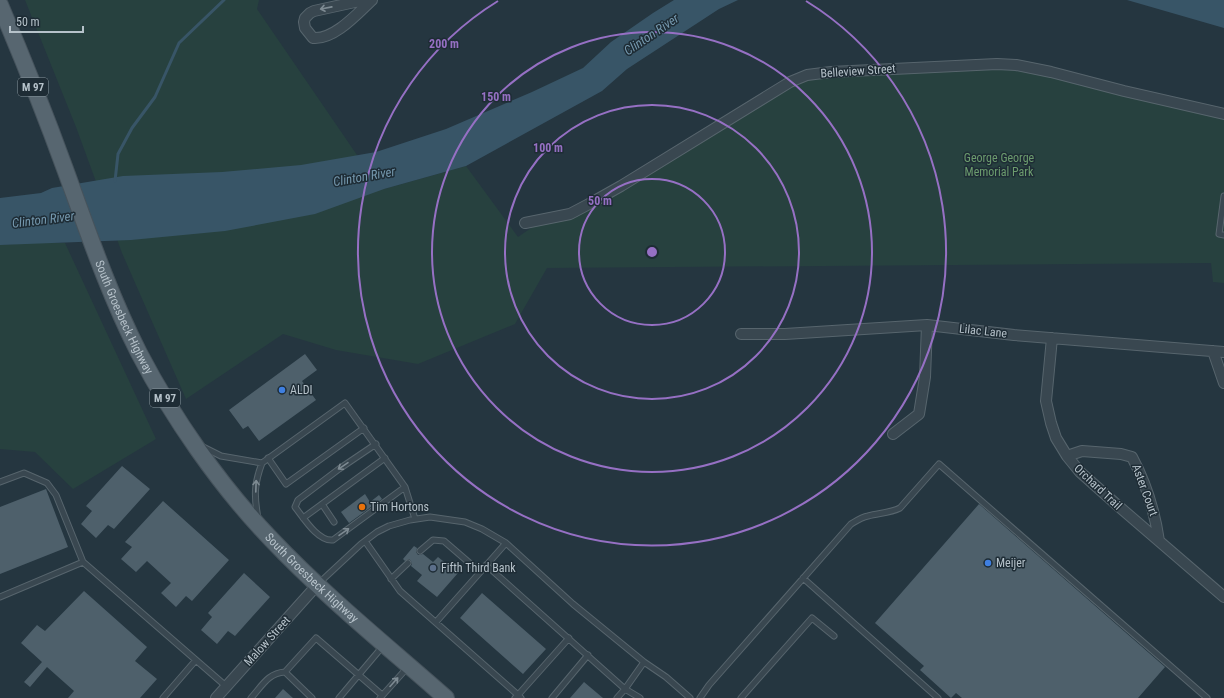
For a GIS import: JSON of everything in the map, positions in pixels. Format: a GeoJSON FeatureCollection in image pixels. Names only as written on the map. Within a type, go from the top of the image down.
{"type":"FeatureCollection","features":[{"type":"Feature","properties":{"kind":"main road","name":"South Groesbeck Highway"},"geometry":{"type":"LineString","coordinates":[[0,5],[65,169],[96,255],[118,310],[157,386],[195,443],[229,489],[270,538],[318,584],[446,698]]}},
{"type":"Feature","properties":{"kind":"street"},"geometry":{"type":"LineString","coordinates":[[364,0],[314,11],[305,18],[305,28],[313,38],[319,39],[328,36],[346,24],[372,0]]}},
{"type":"Feature","properties":{"kind":"street","name":"Belleview Street"},"geometry":{"type":"LineString","coordinates":[[525,223],[570,214],[621,186],[790,82],[808,75],[839,71],[997,64],[1016,65],[1051,72],[1124,91],[1224,114]]}},
{"type":"Feature","properties":{"kind":"street"},"geometry":{"type":"LineString","coordinates":[[893,434],[919,414],[925,377],[927,325]]}},
{"type":"Feature","properties":{"kind":"street","name":"Lilac Lane"},"geometry":{"type":"LineString","coordinates":[[742,334],[785,334],[927,325],[1052,338],[1224,352]]}},
{"type":"Feature","properties":{"kind":"street","name":"Orchard Trail"},"geometry":{"type":"LineString","coordinates":[[1052,338],[1046,401],[1056,438],[1067,456],[1080,472],[1224,597]]}},
{"type":"Feature","properties":{"kind":"street"},"geometry":{"type":"LineString","coordinates":[[1213,351],[1224,383]]}},
{"type":"Feature","properties":{"kind":"street","name":"Aster Court"},"geometry":{"type":"LineString","coordinates":[[1067,456],[1082,451],[1121,454],[1132,457],[1156,521],[1159,542]]}},
{"type":"Feature","properties":{"kind":"street","name":"Malow Street"},"geometry":{"type":"LineString","coordinates":[[216,698],[318,584]]}},
{"type":"Feature","properties":{"kind":"lane"},"geometry":{"type":"LineString","coordinates":[[1224,196],[1219,234],[1224,235]]}},
{"type":"Feature","properties":{"kind":"lane"},"geometry":{"type":"LineString","coordinates":[[259,525],[255,502],[256,479],[262,463],[345,403],[376,444],[405,487],[415,519]]}},
{"type":"Feature","properties":{"kind":"lane"},"geometry":{"type":"LineString","coordinates":[[268,458],[286,484],[364,428]]}},
{"type":"Feature","properties":{"kind":"lane"},"geometry":{"type":"LineString","coordinates":[[195,443],[221,456],[262,463]]}},
{"type":"Feature","properties":{"kind":"lane"},"geometry":{"type":"LineString","coordinates":[[376,444],[339,469],[298,500],[295,506],[303,518],[322,538],[328,541],[333,540],[405,487]]}},
{"type":"Feature","properties":{"kind":"lane"},"geometry":{"type":"LineString","coordinates":[[303,518],[385,458]]}},
{"type":"Feature","properties":{"kind":"lane"},"geometry":{"type":"LineString","coordinates":[[700,698],[709,685],[851,524],[868,516],[893,512],[900,508],[939,464],[1207,698]]}},
{"type":"Feature","properties":{"kind":"lane"},"geometry":{"type":"LineString","coordinates":[[0,482],[24,473],[47,483],[56,495],[83,562],[226,687]]}},
{"type":"Feature","properties":{"kind":"lane"},"geometry":{"type":"LineString","coordinates":[[322,504],[334,522]]}},
{"type":"Feature","properties":{"kind":"lane"},"geometry":{"type":"LineString","coordinates":[[318,584],[365,541],[377,532],[389,526],[415,519],[430,517],[465,522],[482,529],[506,543],[573,604],[644,662],[666,677],[690,698]]}},
{"type":"Feature","properties":{"kind":"lane"},"geometry":{"type":"LineString","coordinates":[[420,551],[433,540],[444,541],[480,572]]}},
{"type":"Feature","properties":{"kind":"lane"},"geometry":{"type":"LineString","coordinates":[[365,541],[400,591],[518,697],[569,638]]}},
{"type":"Feature","properties":{"kind":"lane"},"geometry":{"type":"LineString","coordinates":[[436,622],[506,543]]}},
{"type":"Feature","properties":{"kind":"lane"},"geometry":{"type":"LineString","coordinates":[[0,597],[83,562]]}},
{"type":"Feature","properties":{"kind":"lane"},"geometry":{"type":"LineString","coordinates":[[391,579],[408,563]]}},
{"type":"Feature","properties":{"kind":"lane"},"geometry":{"type":"LineString","coordinates":[[486,565],[625,688],[640,698]]}},
{"type":"Feature","properties":{"kind":"lane"},"geometry":{"type":"LineString","coordinates":[[803,578],[938,698]]}},
{"type":"Feature","properties":{"kind":"lane"},"geometry":{"type":"LineString","coordinates":[[741,698],[812,618],[834,636]]}},
{"type":"Feature","properties":{"kind":"lane"},"geometry":{"type":"LineString","coordinates":[[251,698],[271,675],[285,672],[316,638],[359,674],[381,696],[409,665]]}},
{"type":"Feature","properties":{"kind":"lane"},"geometry":{"type":"LineString","coordinates":[[339,698],[385,644]]}},
{"type":"Feature","properties":{"kind":"lane"},"geometry":{"type":"LineString","coordinates":[[552,698],[588,655]]}},
{"type":"Feature","properties":{"kind":"lane"},"geometry":{"type":"LineString","coordinates":[[163,698],[196,660]]}},
{"type":"Feature","properties":{"kind":"lane"},"geometry":{"type":"LineString","coordinates":[[617,698],[644,662]]}},
{"type":"Feature","properties":{"kind":"lane"},"geometry":{"type":"LineString","coordinates":[[285,672],[312,698]]}},
{"type":"Feature","properties":{"kind":"green space","name":"George George Memorial Park"},"geometry":{"type":"Polygon","coordinates":[[[25,0],[259,0],[257,9],[357,155],[384,189],[466,166],[518,237],[544,219],[570,214],[807,75],[997,64],[1224,114],[1224,283],[1213,282],[1211,263],[547,268],[515,324],[418,364],[336,350],[283,334],[186,399],[122,253],[76,127],[25,0]]]}},
{"type":"Feature","properties":{"kind":"green space"},"geometry":{"type":"Polygon","coordinates":[[[65,243],[156,439],[73,489],[35,452],[0,449],[0,245],[65,243]]]}},
{"type":"Feature","properties":{"kind":"water","name":"Clinton River"},"geometry":{"type":"Polygon","coordinates":[[[674,0],[738,0],[719,9],[627,69],[602,91],[466,166],[384,189],[315,214],[225,231],[131,240],[0,245],[0,198],[41,193],[52,188],[123,176],[222,172],[301,165],[376,152],[446,129],[583,68],[611,42],[674,0]]]}},
{"type":"Feature","properties":{"kind":"water"},"geometry":{"type":"Polygon","coordinates":[[[1127,0],[1224,0],[1224,28],[1127,0]]]}},
{"type":"Feature","properties":{"kind":"building","name":"ALDI"},"geometry":{"type":"Polygon","coordinates":[[[305,354],[317,370],[302,381],[316,400],[259,441],[248,426],[243,429],[229,410],[305,354]]]}},
{"type":"Feature","properties":{"kind":"building"},"geometry":{"type":"Polygon","coordinates":[[[122,466],[150,489],[114,529],[108,525],[96,538],[81,524],[92,511],[86,506],[122,466]]]}},
{"type":"Feature","properties":{"kind":"building"},"geometry":{"type":"Polygon","coordinates":[[[46,489],[68,547],[0,574],[0,507],[46,489]]]}},
{"type":"Feature","properties":{"kind":"building","name":"Tim Hortons"},"geometry":{"type":"Polygon","coordinates":[[[365,494],[370,502],[379,495],[382,499],[349,523],[341,512],[365,494]]]}},
{"type":"Feature","properties":{"kind":"building"},"geometry":{"type":"Polygon","coordinates":[[[163,501],[229,560],[192,601],[186,596],[176,607],[161,593],[171,583],[147,561],[136,572],[121,559],[132,547],[125,542],[163,501]]]}},
{"type":"Feature","properties":{"kind":"building","name":"Meijer"},"geometry":{"type":"Polygon","coordinates":[[[979,504],[1165,667],[1138,698],[962,698],[956,693],[951,698],[920,670],[924,666],[875,623],[979,504]]]}},
{"type":"Feature","properties":{"kind":"building","name":"Fifth Third Bank"},"geometry":{"type":"Polygon","coordinates":[[[414,546],[417,548],[416,552],[418,555],[423,554],[433,562],[438,557],[458,573],[437,597],[417,581],[422,575],[411,566],[411,561],[409,559],[405,561],[403,559],[414,546]]]}},
{"type":"Feature","properties":{"kind":"building"},"geometry":{"type":"Polygon","coordinates":[[[244,573],[270,597],[235,636],[228,631],[217,644],[201,630],[212,617],[208,613],[244,573]]]}},
{"type":"Feature","properties":{"kind":"building"},"geometry":{"type":"Polygon","coordinates":[[[84,591],[147,647],[135,661],[157,679],[140,698],[68,698],[74,691],[47,667],[30,687],[24,682],[42,662],[21,643],[37,625],[45,631],[84,591]]]}},
{"type":"Feature","properties":{"kind":"building"},"geometry":{"type":"Polygon","coordinates":[[[482,593],[546,649],[523,674],[460,618],[482,593]]]}},
{"type":"Feature","properties":{"kind":"building"},"geometry":{"type":"Polygon","coordinates":[[[584,682],[603,698],[570,698],[584,682]]]}},
{"type":"Feature","properties":{"kind":"building"},"geometry":{"type":"Polygon","coordinates":[[[283,689],[293,698],[275,698],[283,689]]]}},
{"type":"Feature","properties":{"kind":"waterway"},"geometry":{"type":"LineString","coordinates":[[115,181],[118,154],[132,128],[155,97],[179,43],[224,0]]}},
{"type":"Feature","properties":{"kind":"place","name":"ALDI"},"geometry":{"type":"Point","coordinates":[282,390]}},
{"type":"Feature","properties":{"kind":"place","name":"Tim Hortons"},"geometry":{"type":"Point","coordinates":[362,507]}},
{"type":"Feature","properties":{"kind":"place","name":"Meijer"},"geometry":{"type":"Point","coordinates":[988,563]}},
{"type":"Feature","properties":{"kind":"place","name":"Fifth Third Bank"},"geometry":{"type":"Point","coordinates":[433,568]}}]}
